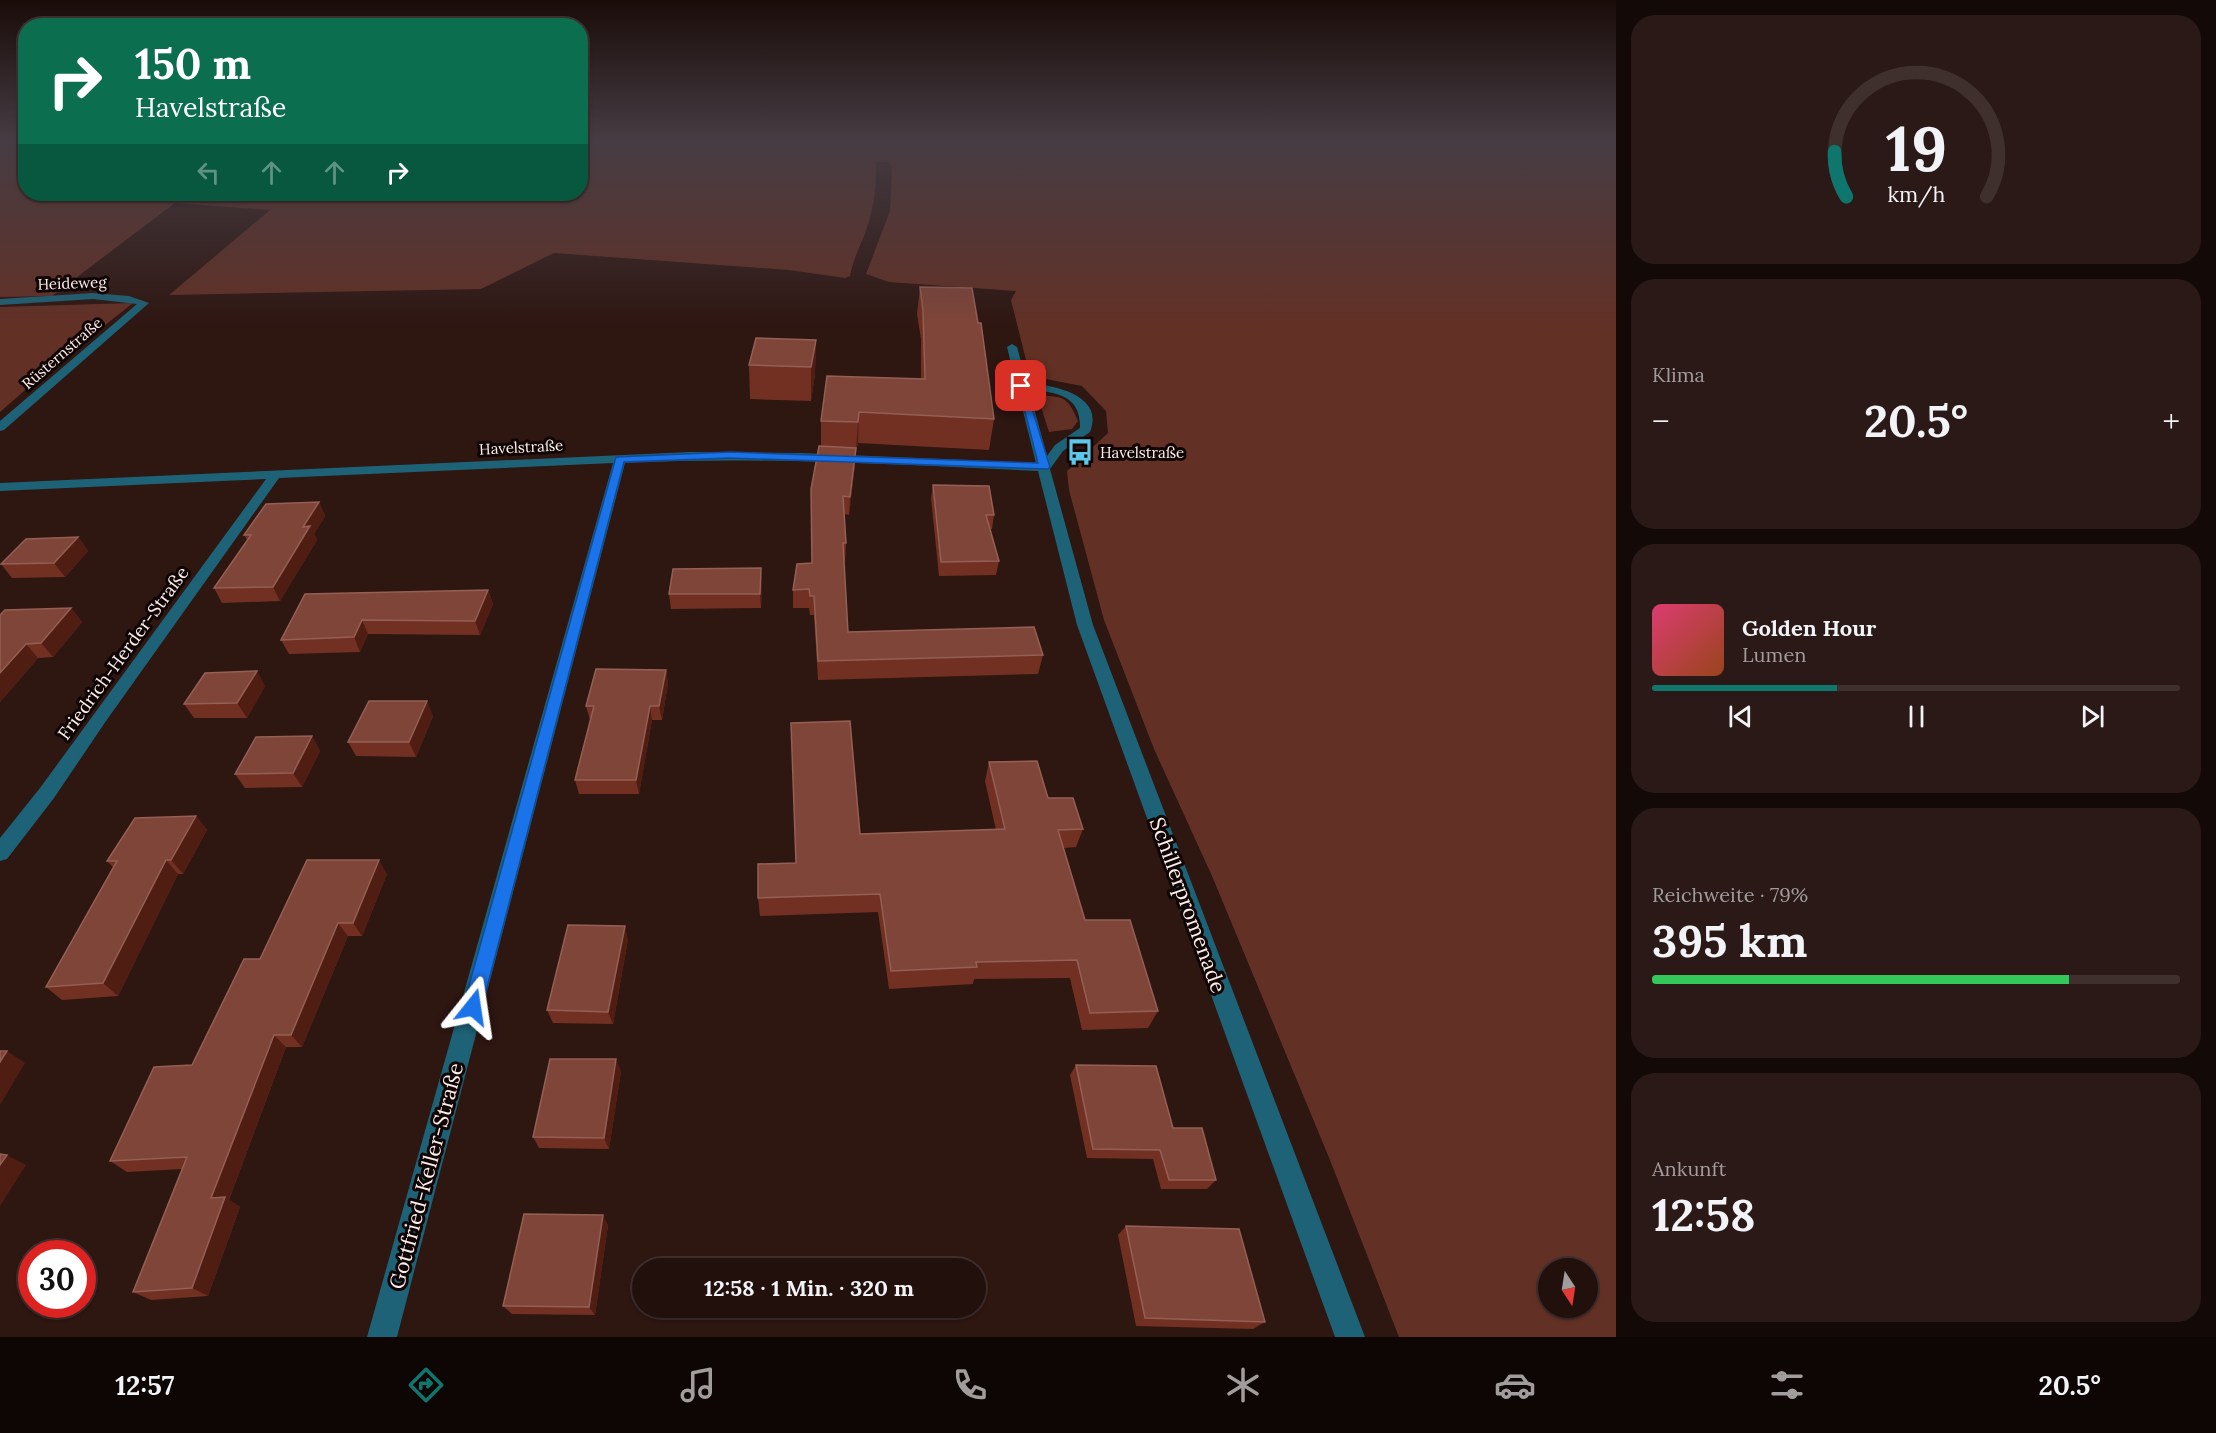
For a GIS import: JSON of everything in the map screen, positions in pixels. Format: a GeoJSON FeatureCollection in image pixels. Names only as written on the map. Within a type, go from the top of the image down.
{"type":"FeatureCollection","features":[{"type":"Feature","properties":{"kind":"street","name":"Heideweg"},"geometry":{"type":"LineString","coordinates":[[0,302],[114,297],[132,298],[144,303]]}},
{"type":"Feature","properties":{"kind":"street","name":"Rüsternstraße"},"geometry":{"type":"LineString","coordinates":[[0,427],[144,303]]}},
{"type":"Feature","properties":{"kind":"street","name":"Schillerpromenade"},"geometry":{"type":"LineString","coordinates":[[1012,347],[1045,467],[1084,625],[1350,1337]]}},
{"type":"Feature","properties":{"kind":"street"},"geometry":{"type":"LineString","coordinates":[[1020,381],[1071,395],[1080,401],[1086,412],[1086,429],[1059,448],[1045,467]]}},
{"type":"Feature","properties":{"kind":"street","name":"Havelstraße"},"geometry":{"type":"LineString","coordinates":[[0,487],[730,455],[1045,467]]}},
{"type":"Feature","properties":{"kind":"street","name":"Gottfried-Keller-Straße"},"geometry":{"type":"LineString","coordinates":[[382,1337],[620,459]]}},
{"type":"Feature","properties":{"kind":"street","name":"Friedrich-Herder-Straße"},"geometry":{"type":"LineString","coordinates":[[0,853],[53,785],[100,716],[276,474]]}},
{"type":"Feature","properties":{"kind":"shaded area"},"geometry":{"type":"Polygon","coordinates":[[[0,202],[873,202],[870,219],[850,276],[845,278],[789,270],[554,253],[481,289],[169,295],[270,210],[175,203],[52,296],[0,297],[0,202]]]}},
{"type":"Feature","properties":{"kind":"shaded area"},"geometry":{"type":"Polygon","coordinates":[[[890,202],[1616,202],[1616,1337],[1399,1337],[1330,1160],[1212,876],[1154,749],[1104,620],[1069,490],[1067,471],[1108,433],[1106,411],[1082,386],[1030,376],[1011,300],[1016,291],[889,282],[866,274],[890,211],[890,202]]]}},
{"type":"Feature","properties":{"kind":"shaded area"},"geometry":{"type":"Polygon","coordinates":[[[133,303],[47,371],[0,412],[0,307],[133,303]]]}},
{"type":"Feature","properties":{"kind":"shaded area"},"geometry":{"type":"Polygon","coordinates":[[[1037,395],[1058,397],[1067,402],[1078,421],[1072,429],[1049,432],[1037,395]]]}},
{"type":"Feature","properties":{"kind":"building"},"geometry":{"type":"Polygon","coordinates":[[[920,287],[972,288],[978,323],[981,323],[994,419],[859,412],[858,422],[821,421],[827,376],[925,379],[920,287]]]}},
{"type":"Feature","properties":{"kind":"building"},"geometry":{"type":"Polygon","coordinates":[[[756,338],[816,340],[811,367],[749,365],[756,338]]]}},
{"type":"Feature","properties":{"kind":"building"},"geometry":{"type":"Polygon","coordinates":[[[819,446],[856,448],[850,497],[843,496],[848,632],[1034,627],[1043,655],[818,661],[814,596],[810,596],[809,589],[793,590],[797,564],[812,563],[811,489],[819,446]]]}},
{"type":"Feature","properties":{"kind":"building"},"geometry":{"type":"Polygon","coordinates":[[[933,485],[989,486],[994,515],[986,515],[999,561],[941,562],[933,485]]]}},
{"type":"Feature","properties":{"kind":"building"},"geometry":{"type":"Polygon","coordinates":[[[319,502],[303,527],[310,526],[273,587],[214,588],[251,535],[244,535],[266,504],[319,502]]]}},
{"type":"Feature","properties":{"kind":"building"},"geometry":{"type":"Polygon","coordinates":[[[78,537],[54,563],[1,564],[26,539],[78,537]]]}},
{"type":"Feature","properties":{"kind":"building"},"geometry":{"type":"Polygon","coordinates":[[[761,568],[760,594],[669,594],[673,569],[761,568]]]}},
{"type":"Feature","properties":{"kind":"building"},"geometry":{"type":"Polygon","coordinates":[[[488,590],[475,621],[362,620],[354,637],[281,640],[305,594],[488,590]]]}},
{"type":"Feature","properties":{"kind":"building"},"geometry":{"type":"Polygon","coordinates":[[[71,608],[41,643],[26,644],[0,673],[0,615],[5,610],[71,608]]]}},
{"type":"Feature","properties":{"kind":"building"},"geometry":{"type":"Polygon","coordinates":[[[596,669],[666,670],[659,706],[650,706],[636,780],[575,780],[594,706],[586,706],[596,669]]]}},
{"type":"Feature","properties":{"kind":"building"},"geometry":{"type":"Polygon","coordinates":[[[257,671],[237,703],[184,704],[205,673],[257,671]]]}},
{"type":"Feature","properties":{"kind":"building"},"geometry":{"type":"Polygon","coordinates":[[[369,701],[427,701],[409,742],[348,742],[369,701]]]}},
{"type":"Feature","properties":{"kind":"building"},"geometry":{"type":"Polygon","coordinates":[[[850,721],[860,834],[1005,829],[989,762],[1037,761],[1048,798],[1073,798],[1083,829],[1058,830],[1085,920],[1130,920],[1158,1011],[1090,1013],[1077,960],[976,962],[977,967],[891,971],[880,894],[758,898],[758,864],[796,863],[791,723],[850,721]]]}},
{"type":"Feature","properties":{"kind":"building"},"geometry":{"type":"Polygon","coordinates":[[[312,736],[293,773],[235,774],[256,737],[312,736]]]}},
{"type":"Feature","properties":{"kind":"building"},"geometry":{"type":"Polygon","coordinates":[[[196,816],[171,860],[166,860],[103,983],[46,987],[117,861],[107,861],[135,818],[196,816]]]}},
{"type":"Feature","properties":{"kind":"building"},"geometry":{"type":"Polygon","coordinates":[[[307,860],[379,860],[353,923],[338,923],[291,1035],[274,1035],[211,1198],[225,1197],[192,1288],[133,1292],[187,1157],[110,1161],[154,1067],[192,1065],[244,959],[260,959],[307,860]]]}},
{"type":"Feature","properties":{"kind":"building"},"geometry":{"type":"Polygon","coordinates":[[[568,925],[625,926],[608,1012],[547,1010],[568,925]]]}},
{"type":"Feature","properties":{"kind":"building"},"geometry":{"type":"Polygon","coordinates":[[[0,1051],[7,1051],[0,1062],[0,1051]]]}},
{"type":"Feature","properties":{"kind":"building"},"geometry":{"type":"Polygon","coordinates":[[[550,1059],[616,1059],[604,1138],[533,1137],[550,1059]]]}},
{"type":"Feature","properties":{"kind":"building"},"geometry":{"type":"Polygon","coordinates":[[[1076,1065],[1156,1066],[1173,1128],[1202,1128],[1216,1180],[1169,1180],[1160,1150],[1093,1149],[1076,1065]]]}},
{"type":"Feature","properties":{"kind":"building"},"geometry":{"type":"Polygon","coordinates":[[[0,1154],[7,1155],[0,1165],[0,1154]]]}},
{"type":"Feature","properties":{"kind":"building"},"geometry":{"type":"Polygon","coordinates":[[[524,1214],[603,1215],[589,1307],[503,1306],[524,1214]]]}},
{"type":"Feature","properties":{"kind":"building"},"geometry":{"type":"Polygon","coordinates":[[[1126,1226],[1239,1229],[1265,1322],[1145,1318],[1126,1226]]]}},
{"type":"Feature","properties":{"kind":"place","name":"Havelstraße"},"geometry":{"type":"Point","coordinates":[1080,452]}},
{"type":"Feature","properties":{"kind":"route"},"geometry":{"type":"LineString","coordinates":[[473,1007],[620,459],[730,455],[1045,467],[1021,386]]}}]}
